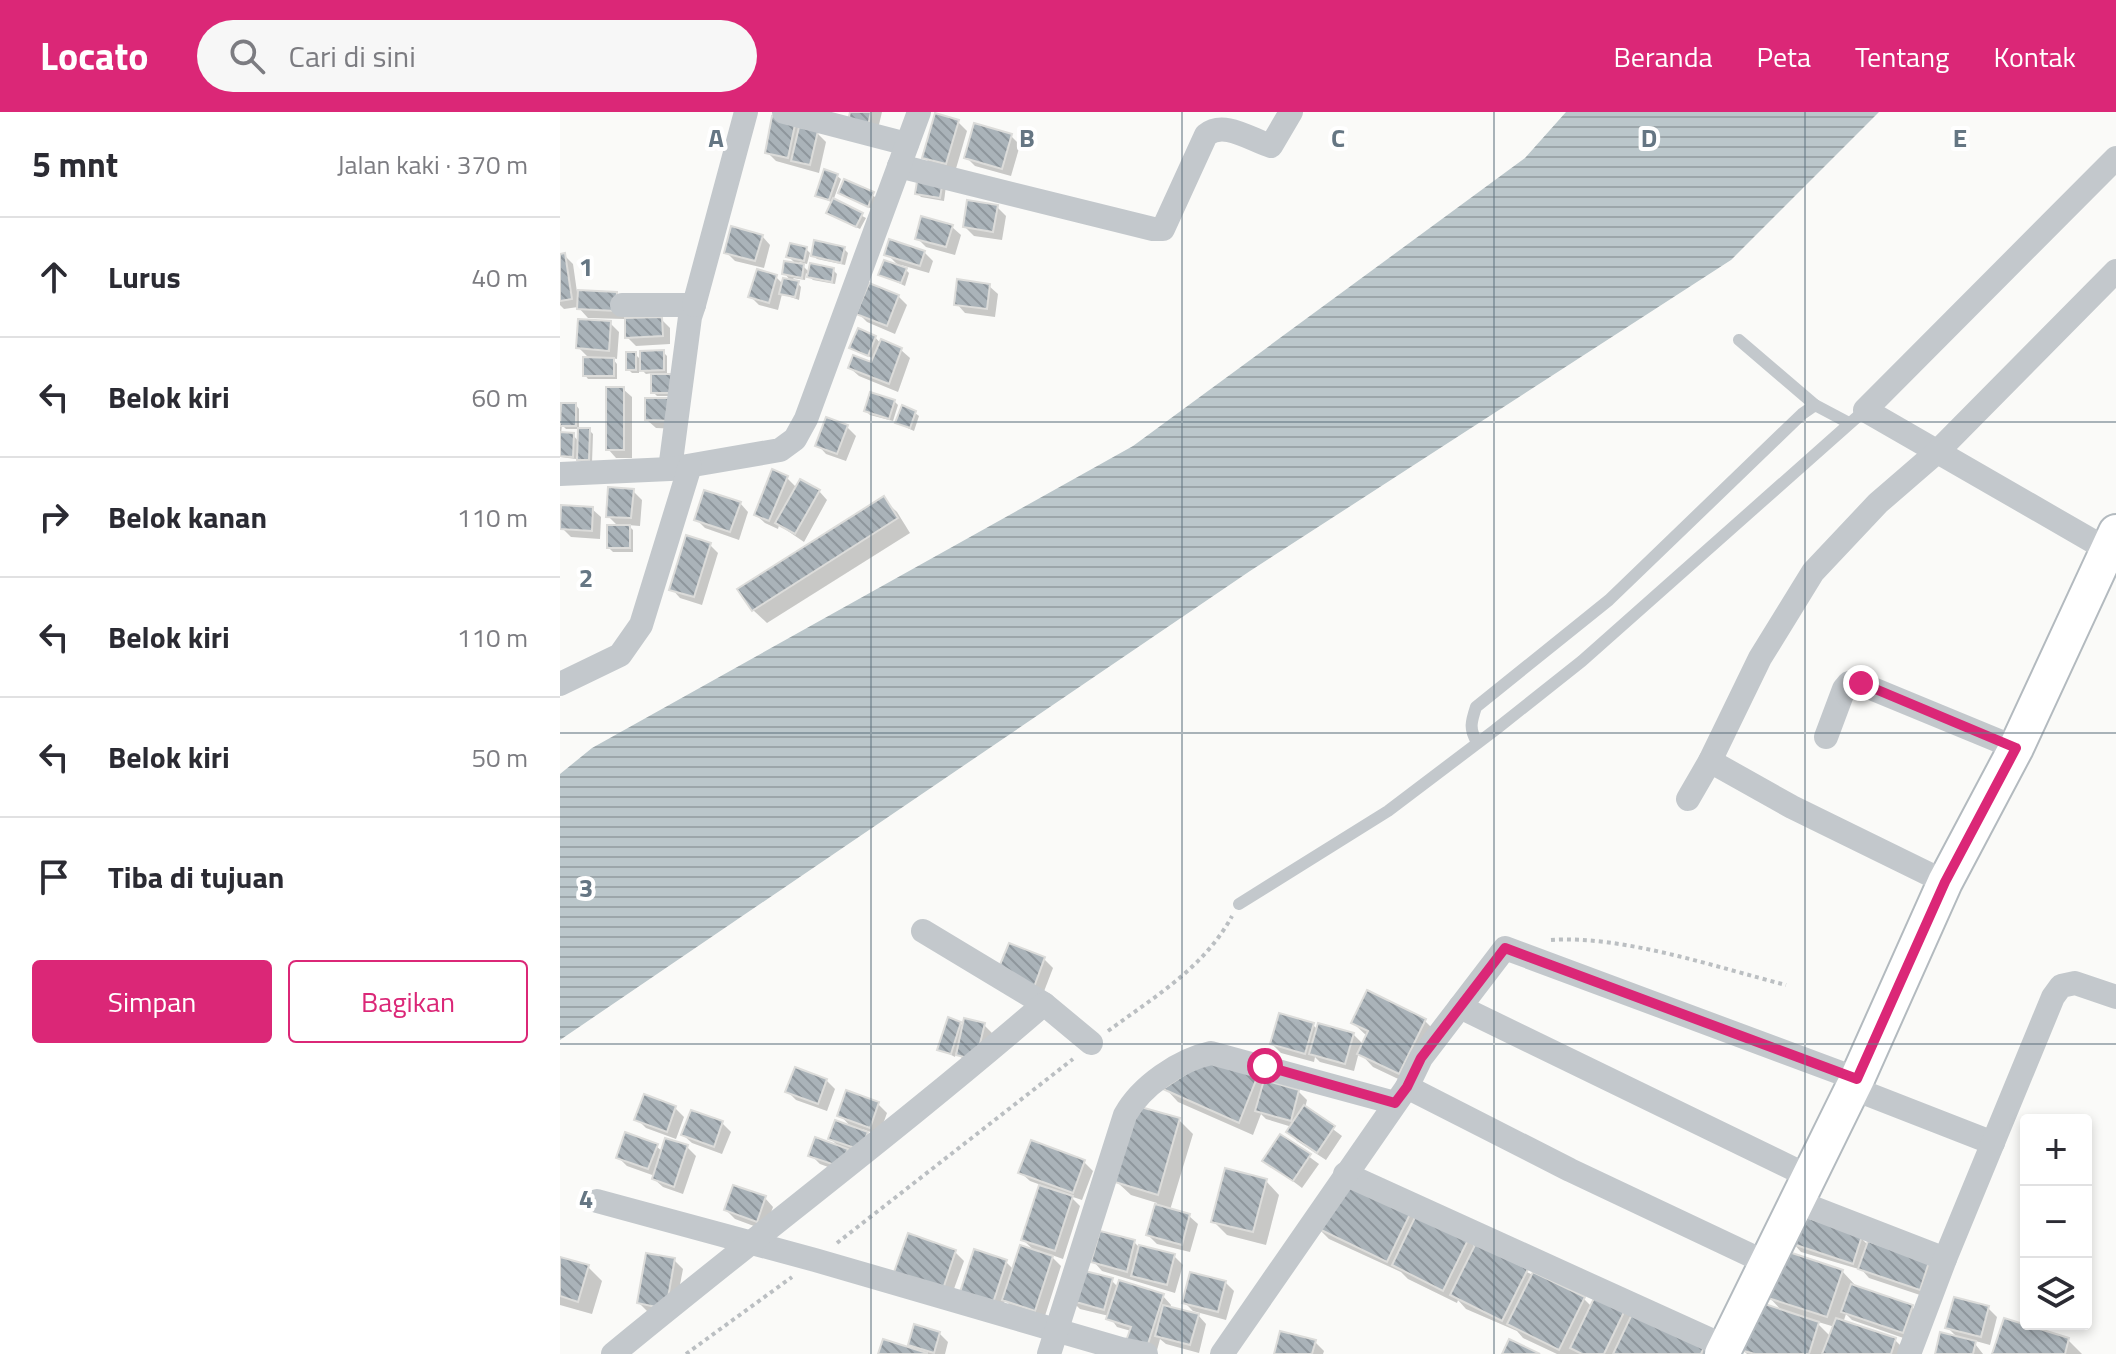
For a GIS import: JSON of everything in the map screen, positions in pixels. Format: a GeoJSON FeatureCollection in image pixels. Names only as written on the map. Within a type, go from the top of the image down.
{"type":"FeatureCollection","features":[{"type":"Feature","properties":{"kind":"street"},"geometry":{"type":"LineString","coordinates":[[560,684],[620,655],[641,625],[680,467],[690,317],[746,112]]}},
{"type":"Feature","properties":{"kind":"street"},"geometry":{"type":"LineString","coordinates":[[784,112],[903,155],[1153,229],[1163,229],[1206,135],[1213,130],[1224,129],[1271,146],[1291,112]]}},
{"type":"Feature","properties":{"kind":"street"},"geometry":{"type":"LineString","coordinates":[[560,474],[680,467],[780,450],[795,439],[806,419],[919,112]]}},
{"type":"Feature","properties":{"kind":"street"},"geometry":{"type":"LineString","coordinates":[[1345,1174],[1724,1351],[1854,1084],[1945,882],[2016,748],[2112,541],[1937,452],[1857,417],[2116,158]]}},
{"type":"Feature","properties":{"kind":"street"},"geometry":{"type":"LineString","coordinates":[[1688,799],[1760,658],[1804,584],[1878,503],[1937,452],[2116,271]]}},
{"type":"Feature","properties":{"kind":"street"},"geometry":{"type":"LineString","coordinates":[[622,305],[694,305]]}},
{"type":"Feature","properties":{"kind":"street"},"geometry":{"type":"LineString","coordinates":[[1826,737],[1844,689],[1849,683],[1856,682],[2016,748]]}},
{"type":"Feature","properties":{"kind":"street"},"geometry":{"type":"LineString","coordinates":[[1710,761],[1792,807],[1945,882]]}},
{"type":"Feature","properties":{"kind":"street"},"geometry":{"type":"LineString","coordinates":[[923,931],[1044,1004],[1091,1043]]}},
{"type":"Feature","properties":{"kind":"street"},"geometry":{"type":"LineString","coordinates":[[1222,1354],[1401,1095],[1421,1058],[1505,948],[1854,1084],[1993,1143]]}},
{"type":"Feature","properties":{"kind":"street"},"geometry":{"type":"LineString","coordinates":[[1909,1354],[2053,997],[2061,986],[2075,983],[2116,997]]}},
{"type":"Feature","properties":{"kind":"street"},"geometry":{"type":"LineString","coordinates":[[613,1354],[746,1244],[934,1098],[1044,1004]]}},
{"type":"Feature","properties":{"kind":"street"},"geometry":{"type":"LineString","coordinates":[[1460,1007],[1804,1189],[1945,1259]]}},
{"type":"Feature","properties":{"kind":"street"},"geometry":{"type":"LineString","coordinates":[[1049,1354],[1125,1115],[1136,1100],[1169,1071],[1199,1055],[1211,1053],[1401,1095],[1767,1263]]}},
{"type":"Feature","properties":{"kind":"street"},"geometry":{"type":"LineString","coordinates":[[597,1201],[1146,1354]]}},
{"type":"Feature","properties":{"kind":"lane"},"geometry":{"type":"LineString","coordinates":[[1739,340],[1815,405],[1857,417]]}},
{"type":"Feature","properties":{"kind":"lane"},"geometry":{"type":"LineString","coordinates":[[1477,742],[1470,722],[1476,707],[1609,600],[1815,405]]}},
{"type":"Feature","properties":{"kind":"lane"},"geometry":{"type":"LineString","coordinates":[[1239,904],[1388,811],[1582,661],[1857,417]]}},
{"type":"Feature","properties":{"kind":"path"},"geometry":{"type":"LineString","coordinates":[[686,1354],[815,1260],[1091,1043],[1150,1002],[1201,960],[1222,935],[1239,904]]}},
{"type":"Feature","properties":{"kind":"path"},"geometry":{"type":"LineString","coordinates":[[1505,948],[1534,941],[1600,941],[1786,985]]}},
{"type":"Feature","properties":{"kind":"shaded area"},"geometry":{"type":"Polygon","coordinates":[[[1566,112],[1879,112],[1731,260],[1250,571],[560,1040],[560,774],[592,748],[1133,446],[1525,158],[1566,112]]]}},
{"type":"Feature","properties":{"kind":"building"},"geometry":{"type":"Polygon","coordinates":[[[850,112],[871,112],[868,126],[848,121],[850,112]]]}},
{"type":"Feature","properties":{"kind":"building"},"geometry":{"type":"Polygon","coordinates":[[[935,113],[959,120],[946,164],[922,158],[935,113]]]}},
{"type":"Feature","properties":{"kind":"building"},"geometry":{"type":"Polygon","coordinates":[[[772,116],[796,120],[788,158],[765,153],[772,116]]]}},
{"type":"Feature","properties":{"kind":"building"},"geometry":{"type":"Polygon","coordinates":[[[974,123],[1012,134],[1002,169],[964,158],[974,123]]]}},
{"type":"Feature","properties":{"kind":"building"},"geometry":{"type":"Polygon","coordinates":[[[799,127],[818,131],[810,165],[791,161],[799,127]]]}},
{"type":"Feature","properties":{"kind":"building"},"geometry":{"type":"Polygon","coordinates":[[[824,169],[838,174],[829,200],[815,196],[824,169]]]}},
{"type":"Feature","properties":{"kind":"building"},"geometry":{"type":"Polygon","coordinates":[[[918,175],[943,180],[940,198],[915,194],[918,175]]]}},
{"type":"Feature","properties":{"kind":"building"},"geometry":{"type":"Polygon","coordinates":[[[844,179],[874,192],[868,207],[838,193],[844,179]]]}},
{"type":"Feature","properties":{"kind":"building"},"geometry":{"type":"Polygon","coordinates":[[[833,198],[863,213],[856,227],[826,213],[833,198]]]}},
{"type":"Feature","properties":{"kind":"building"},"geometry":{"type":"Polygon","coordinates":[[[967,200],[998,205],[993,232],[963,227],[967,200]]]}},
{"type":"Feature","properties":{"kind":"building"},"geometry":{"type":"Polygon","coordinates":[[[921,216],[953,225],[946,247],[915,239],[921,216]]]}},
{"type":"Feature","properties":{"kind":"building"},"geometry":{"type":"Polygon","coordinates":[[[731,226],[763,235],[755,261],[724,253],[731,226]]]}},
{"type":"Feature","properties":{"kind":"building"},"geometry":{"type":"Polygon","coordinates":[[[889,239],[925,251],[920,266],[884,255],[889,239]]]}},
{"type":"Feature","properties":{"kind":"building"},"geometry":{"type":"Polygon","coordinates":[[[814,240],[845,247],[841,263],[811,256],[814,240]]]}},
{"type":"Feature","properties":{"kind":"building"},"geometry":{"type":"Polygon","coordinates":[[[790,243],[807,247],[804,261],[786,257],[790,243]]]}},
{"type":"Feature","properties":{"kind":"building"},"geometry":{"type":"Polygon","coordinates":[[[565,253],[572,299],[560,301],[560,254],[565,253]]]}},
{"type":"Feature","properties":{"kind":"building"},"geometry":{"type":"Polygon","coordinates":[[[884,260],[907,268],[901,283],[878,275],[884,260]]]}},
{"type":"Feature","properties":{"kind":"building"},"geometry":{"type":"Polygon","coordinates":[[[784,261],[804,264],[802,278],[782,274],[784,261]]]}},
{"type":"Feature","properties":{"kind":"building"},"geometry":{"type":"Polygon","coordinates":[[[810,263],[834,268],[832,282],[807,277],[810,263]]]}},
{"type":"Feature","properties":{"kind":"building"},"geometry":{"type":"Polygon","coordinates":[[[757,269],[777,275],[769,303],[748,297],[757,269]]]}},
{"type":"Feature","properties":{"kind":"building"},"geometry":{"type":"Polygon","coordinates":[[[783,278],[799,281],[795,297],[779,294],[783,278]]]}},
{"type":"Feature","properties":{"kind":"building"},"geometry":{"type":"Polygon","coordinates":[[[957,279],[990,284],[987,309],[954,305],[957,279]]]}},
{"type":"Feature","properties":{"kind":"building"},"geometry":{"type":"Polygon","coordinates":[[[869,283],[899,295],[887,326],[856,314],[869,283]]]}},
{"type":"Feature","properties":{"kind":"building"},"geometry":{"type":"Polygon","coordinates":[[[578,290],[617,292],[616,311],[577,309],[578,290]]]}},
{"type":"Feature","properties":{"kind":"building"},"geometry":{"type":"Polygon","coordinates":[[[662,317],[663,336],[625,338],[625,318],[662,317]]]}},
{"type":"Feature","properties":{"kind":"building"},"geometry":{"type":"Polygon","coordinates":[[[578,319],[611,321],[609,351],[576,348],[578,319]]]}},
{"type":"Feature","properties":{"kind":"building"},"geometry":{"type":"Polygon","coordinates":[[[858,328],[876,336],[868,356],[849,348],[858,328]]]}},
{"type":"Feature","properties":{"kind":"building"},"geometry":{"type":"Polygon","coordinates":[[[881,339],[902,348],[889,384],[848,368],[853,355],[871,362],[881,339]]]}},
{"type":"Feature","properties":{"kind":"building"},"geometry":{"type":"Polygon","coordinates":[[[664,350],[664,370],[640,371],[640,351],[664,350]]]}},
{"type":"Feature","properties":{"kind":"building"},"geometry":{"type":"Polygon","coordinates":[[[626,352],[636,352],[636,370],[626,370],[626,352]]]}},
{"type":"Feature","properties":{"kind":"building"},"geometry":{"type":"Polygon","coordinates":[[[583,357],[614,358],[614,376],[583,376],[583,357]]]}},
{"type":"Feature","properties":{"kind":"building"},"geometry":{"type":"Polygon","coordinates":[[[651,374],[675,374],[675,393],[651,393],[651,374]]]}},
{"type":"Feature","properties":{"kind":"building"},"geometry":{"type":"Polygon","coordinates":[[[606,387],[624,387],[624,450],[606,450],[606,387]]]}},
{"type":"Feature","properties":{"kind":"building"},"geometry":{"type":"Polygon","coordinates":[[[870,392],[895,400],[889,419],[864,411],[870,392]]]}},
{"type":"Feature","properties":{"kind":"building"},"geometry":{"type":"Polygon","coordinates":[[[645,398],[673,398],[673,421],[645,420],[645,398]]]}},
{"type":"Feature","properties":{"kind":"building"},"geometry":{"type":"Polygon","coordinates":[[[561,403],[576,403],[576,426],[560,426],[561,403]]]}},
{"type":"Feature","properties":{"kind":"building"},"geometry":{"type":"Polygon","coordinates":[[[902,405],[916,411],[910,428],[895,423],[902,405]]]}},
{"type":"Feature","properties":{"kind":"building"},"geometry":{"type":"Polygon","coordinates":[[[826,417],[848,425],[837,454],[815,446],[826,417]]]}},
{"type":"Feature","properties":{"kind":"building"},"geometry":{"type":"Polygon","coordinates":[[[578,428],[590,428],[589,460],[577,460],[578,428]]]}},
{"type":"Feature","properties":{"kind":"building"},"geometry":{"type":"Polygon","coordinates":[[[560,432],[574,433],[573,457],[560,456],[560,432]]]}},
{"type":"Feature","properties":{"kind":"building"},"geometry":{"type":"Polygon","coordinates":[[[772,469],[788,476],[769,521],[754,515],[772,469]]]}},
{"type":"Feature","properties":{"kind":"building"},"geometry":{"type":"Polygon","coordinates":[[[800,479],[820,490],[795,534],[775,523],[800,479]]]}},
{"type":"Feature","properties":{"kind":"building"},"geometry":{"type":"Polygon","coordinates":[[[608,487],[634,489],[631,518],[606,517],[608,487]]]}},
{"type":"Feature","properties":{"kind":"building"},"geometry":{"type":"Polygon","coordinates":[[[704,490],[741,502],[730,532],[694,520],[704,490]]]}},
{"type":"Feature","properties":{"kind":"building"},"geometry":{"type":"Polygon","coordinates":[[[884,496],[898,518],[752,611],[737,589],[884,496]]]}},
{"type":"Feature","properties":{"kind":"building"},"geometry":{"type":"Polygon","coordinates":[[[561,505],[593,507],[592,531],[560,529],[561,505]]]}},
{"type":"Feature","properties":{"kind":"building"},"geometry":{"type":"Polygon","coordinates":[[[607,525],[630,525],[630,548],[607,548],[607,525]]]}},
{"type":"Feature","properties":{"kind":"building"},"geometry":{"type":"Polygon","coordinates":[[[686,535],[711,543],[694,597],[669,590],[686,535]]]}},
{"type":"Feature","properties":{"kind":"building"},"geometry":{"type":"Polygon","coordinates":[[[1009,943],[1045,957],[1034,987],[997,972],[1009,943]]]}},
{"type":"Feature","properties":{"kind":"building"},"geometry":{"type":"Polygon","coordinates":[[[1367,990],[1426,1019],[1399,1074],[1357,1054],[1368,1031],[1351,1023],[1367,990]]]}},
{"type":"Feature","properties":{"kind":"building"},"geometry":{"type":"Polygon","coordinates":[[[1279,1013],[1314,1023],[1305,1054],[1270,1044],[1279,1013]]]}},
{"type":"Feature","properties":{"kind":"building"},"geometry":{"type":"Polygon","coordinates":[[[948,1017],[961,1022],[951,1054],[937,1050],[948,1017]]]}},
{"type":"Feature","properties":{"kind":"building"},"geometry":{"type":"Polygon","coordinates":[[[964,1018],[985,1023],[976,1060],[956,1055],[964,1018]]]}},
{"type":"Feature","properties":{"kind":"building"},"geometry":{"type":"Polygon","coordinates":[[[1318,1023],[1354,1033],[1345,1064],[1309,1054],[1318,1023]]]}},
{"type":"Feature","properties":{"kind":"building"},"geometry":{"type":"Polygon","coordinates":[[[1210,1058],[1258,1075],[1239,1123],[1163,1089],[1210,1058]]]}},
{"type":"Feature","properties":{"kind":"building"},"geometry":{"type":"Polygon","coordinates":[[[795,1067],[827,1079],[818,1104],[785,1092],[795,1067]]]}},
{"type":"Feature","properties":{"kind":"building"},"geometry":{"type":"Polygon","coordinates":[[[1264,1080],[1299,1090],[1291,1121],[1255,1111],[1264,1080]]]}},
{"type":"Feature","properties":{"kind":"building"},"geometry":{"type":"Polygon","coordinates":[[[846,1090],[879,1102],[870,1128],[837,1116],[846,1090]]]}},
{"type":"Feature","properties":{"kind":"building"},"geometry":{"type":"Polygon","coordinates":[[[644,1094],[676,1106],[667,1132],[634,1120],[644,1094]]]}},
{"type":"Feature","properties":{"kind":"building"},"geometry":{"type":"Polygon","coordinates":[[[1304,1105],[1335,1126],[1317,1153],[1286,1132],[1304,1105]]]}},
{"type":"Feature","properties":{"kind":"building"},"geometry":{"type":"Polygon","coordinates":[[[1137,1106],[1180,1118],[1158,1195],[1115,1182],[1137,1106]]]}},
{"type":"Feature","properties":{"kind":"building"},"geometry":{"type":"Polygon","coordinates":[[[691,1110],[723,1121],[714,1147],[681,1135],[691,1110]]]}},
{"type":"Feature","properties":{"kind":"building"},"geometry":{"type":"Polygon","coordinates":[[[835,1120],[868,1132],[861,1150],[828,1139],[835,1120]]]}},
{"type":"Feature","properties":{"kind":"building"},"geometry":{"type":"Polygon","coordinates":[[[625,1132],[658,1144],[648,1169],[616,1158],[625,1132]]]}},
{"type":"Feature","properties":{"kind":"building"},"geometry":{"type":"Polygon","coordinates":[[[1280,1134],[1311,1154],[1293,1181],[1262,1161],[1280,1134]]]}},
{"type":"Feature","properties":{"kind":"building"},"geometry":{"type":"Polygon","coordinates":[[[815,1137],[848,1149],[841,1167],[808,1156],[815,1137]]]}},
{"type":"Feature","properties":{"kind":"building"},"geometry":{"type":"Polygon","coordinates":[[[665,1138],[688,1145],[674,1187],[652,1179],[665,1138]]]}},
{"type":"Feature","properties":{"kind":"building"},"geometry":{"type":"Polygon","coordinates":[[[1031,1140],[1085,1160],[1073,1193],[1018,1173],[1031,1140]]]}},
{"type":"Feature","properties":{"kind":"building"},"geometry":{"type":"Polygon","coordinates":[[[1225,1168],[1267,1179],[1253,1232],[1211,1222],[1225,1168]]]}},
{"type":"Feature","properties":{"kind":"building"},"geometry":{"type":"Polygon","coordinates":[[[1343,1179],[1412,1210],[1387,1262],[1313,1226],[1343,1179]]]}},
{"type":"Feature","properties":{"kind":"building"},"geometry":{"type":"Polygon","coordinates":[[[733,1185],[766,1196],[757,1222],[724,1210],[733,1185]]]}},
{"type":"Feature","properties":{"kind":"building"},"geometry":{"type":"Polygon","coordinates":[[[1039,1185],[1073,1196],[1055,1251],[1021,1240],[1039,1185]]]}},
{"type":"Feature","properties":{"kind":"building"},"geometry":{"type":"Polygon","coordinates":[[[1155,1204],[1190,1214],[1182,1245],[1146,1235],[1155,1204]]]}},
{"type":"Feature","properties":{"kind":"building"},"geometry":{"type":"Polygon","coordinates":[[[1417,1213],[1469,1238],[1443,1291],[1392,1265],[1417,1213]]]}},
{"type":"Feature","properties":{"kind":"building"},"geometry":{"type":"Polygon","coordinates":[[[1800,1215],[1862,1236],[1853,1264],[1790,1243],[1800,1215]]]}},
{"type":"Feature","properties":{"kind":"building"},"geometry":{"type":"Polygon","coordinates":[[[1100,1231],[1135,1240],[1127,1272],[1091,1262],[1100,1231]]]}},
{"type":"Feature","properties":{"kind":"building"},"geometry":{"type":"Polygon","coordinates":[[[908,1233],[956,1250],[942,1292],[893,1275],[908,1233]]]}},
{"type":"Feature","properties":{"kind":"building"},"geometry":{"type":"Polygon","coordinates":[[[1868,1241],[1929,1262],[1920,1290],[1858,1269],[1868,1241]]]}},
{"type":"Feature","properties":{"kind":"building"},"geometry":{"type":"Polygon","coordinates":[[[1476,1243],[1528,1269],[1502,1321],[1450,1295],[1476,1243]]]}},
{"type":"Feature","properties":{"kind":"building"},"geometry":{"type":"Polygon","coordinates":[[[1020,1245],[1053,1256],[1035,1311],[1002,1300],[1020,1245]]]}},
{"type":"Feature","properties":{"kind":"building"},"geometry":{"type":"Polygon","coordinates":[[[1139,1245],[1175,1254],[1167,1285],[1131,1276],[1139,1245]]]}},
{"type":"Feature","properties":{"kind":"building"},"geometry":{"type":"Polygon","coordinates":[[[974,1249],[1007,1260],[993,1303],[960,1292],[974,1249]]]}},
{"type":"Feature","properties":{"kind":"building"},"geometry":{"type":"Polygon","coordinates":[[[1780,1249],[1843,1270],[1827,1317],[1765,1297],[1780,1249]]]}},
{"type":"Feature","properties":{"kind":"building"},"geometry":{"type":"Polygon","coordinates":[[[646,1253],[675,1258],[666,1309],[637,1303],[646,1253]]]}},
{"type":"Feature","properties":{"kind":"building"},"geometry":{"type":"Polygon","coordinates":[[[560,1257],[589,1265],[578,1302],[560,1296],[560,1257]]]}},
{"type":"Feature","properties":{"kind":"building"},"geometry":{"type":"Polygon","coordinates":[[[1077,1269],[1113,1278],[1104,1310],[1069,1300],[1077,1269]]]}},
{"type":"Feature","properties":{"kind":"building"},"geometry":{"type":"Polygon","coordinates":[[[1190,1272],[1226,1281],[1218,1312],[1182,1303],[1190,1272]]]}},
{"type":"Feature","properties":{"kind":"building"},"geometry":{"type":"Polygon","coordinates":[[[1533,1272],[1585,1297],[1559,1350],[1507,1324],[1533,1272]]]}},
{"type":"Feature","properties":{"kind":"building"},"geometry":{"type":"Polygon","coordinates":[[[1119,1280],[1164,1294],[1147,1347],[1126,1341],[1131,1327],[1106,1319],[1119,1280]]]}},
{"type":"Feature","properties":{"kind":"building"},"geometry":{"type":"Polygon","coordinates":[[[1851,1284],[1913,1305],[1903,1333],[1841,1312],[1851,1284]]]}},
{"type":"Feature","properties":{"kind":"building"},"geometry":{"type":"Polygon","coordinates":[[[1596,1294],[1626,1308],[1604,1354],[1582,1354],[1570,1348],[1596,1294]]]}},
{"type":"Feature","properties":{"kind":"building"},"geometry":{"type":"Polygon","coordinates":[[[1954,1297],[1989,1306],[1981,1337],[1945,1328],[1954,1297]]]}},
{"type":"Feature","properties":{"kind":"building"},"geometry":{"type":"Polygon","coordinates":[[[1759,1302],[1819,1322],[1809,1354],[1755,1354],[1740,1350],[1759,1302]]]}},
{"type":"Feature","properties":{"kind":"building"},"geometry":{"type":"Polygon","coordinates":[[[1163,1305],[1199,1314],[1190,1345],[1155,1336],[1163,1305]]]}},
{"type":"Feature","properties":{"kind":"building"},"geometry":{"type":"Polygon","coordinates":[[[1633,1312],[1705,1345],[1701,1354],[1613,1354],[1633,1312]]]}},
{"type":"Feature","properties":{"kind":"building"},"geometry":{"type":"Polygon","coordinates":[[[1836,1318],[1896,1338],[1891,1354],[1822,1354],[1836,1318]]]}},
{"type":"Feature","properties":{"kind":"building"},"geometry":{"type":"Polygon","coordinates":[[[2004,1318],[2020,1323],[2020,1330],[2043,1330],[2069,1338],[2065,1354],[1992,1354],[2004,1318]]]}},
{"type":"Feature","properties":{"kind":"building"},"geometry":{"type":"Polygon","coordinates":[[[914,1324],[940,1332],[934,1353],[908,1345],[914,1324]]]}},
{"type":"Feature","properties":{"kind":"building"},"geometry":{"type":"Polygon","coordinates":[[[1280,1331],[1316,1340],[1312,1354],[1274,1354],[1280,1331]]]}},
{"type":"Feature","properties":{"kind":"building"},"geometry":{"type":"Polygon","coordinates":[[[1940,1332],[1976,1341],[1973,1354],[1935,1354],[1940,1332]]]}},
{"type":"Feature","properties":{"kind":"building"},"geometry":{"type":"Polygon","coordinates":[[[883,1339],[927,1353],[927,1354],[878,1354],[883,1339]]]}},
{"type":"Feature","properties":{"kind":"building"},"geometry":{"type":"Polygon","coordinates":[[[1509,1339],[1540,1354],[1502,1354],[1509,1339]]]}},
{"type":"Feature","properties":{"kind":"route"},"geometry":{"type":"LineString","coordinates":[[1265,1066],[1395,1103],[1421,1058],[1505,948],[1857,1079],[1945,882],[2016,748],[1861,683]]}}]}
